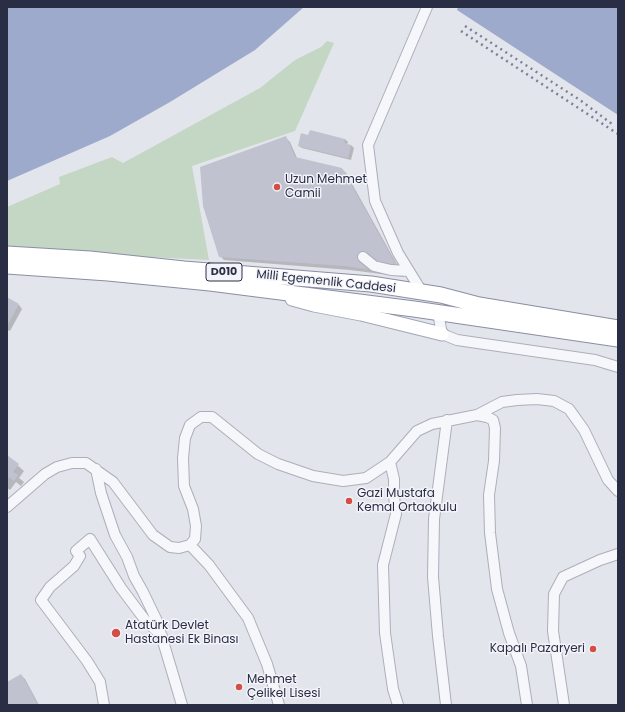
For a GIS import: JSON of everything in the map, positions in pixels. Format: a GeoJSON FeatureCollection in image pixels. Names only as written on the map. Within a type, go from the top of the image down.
{"type":"FeatureCollection","features":[{"type":"Feature","properties":{"kind":"highway","name":"Milli Egemenlik Caddesi"},"geometry":{"type":"LineString","coordinates":[[7,254],[90,259],[184,269],[371,284],[422,292],[486,307],[618,328]]}},
{"type":"Feature","properties":{"kind":"highway","name":"Milli Egemenlik Caddesi"},"geometry":{"type":"LineString","coordinates":[[7,266],[115,274],[248,288],[420,310],[618,339]]}},
{"type":"Feature","properties":{"kind":"highway"},"geometry":{"type":"LineString","coordinates":[[420,310],[422,292]]}},
{"type":"Feature","properties":{"kind":"highway"},"geometry":{"type":"LineString","coordinates":[[438,313],[441,296]]}},
{"type":"Feature","properties":{"kind":"main road"},"geometry":{"type":"LineString","coordinates":[[248,288],[314,305],[362,314],[440,333]]}},
{"type":"Feature","properties":{"kind":"main road"},"geometry":{"type":"LineString","coordinates":[[420,310],[423,323],[440,333]]}},
{"type":"Feature","properties":{"kind":"street"},"geometry":{"type":"LineString","coordinates":[[422,292],[398,253],[375,201],[368,145],[427,7]]}},
{"type":"Feature","properties":{"kind":"street"},"geometry":{"type":"LineString","coordinates":[[363,257],[374,266],[391,270],[409,271]]}},
{"type":"Feature","properties":{"kind":"street"},"geometry":{"type":"LineString","coordinates":[[438,313],[440,333],[457,340],[595,360],[618,367]]}},
{"type":"Feature","properties":{"kind":"street"},"geometry":{"type":"LineString","coordinates":[[7,507],[45,474],[57,467],[72,463],[86,463],[96,468],[113,482],[153,536],[170,547],[179,548],[190,545],[195,539],[196,526],[193,509],[184,486],[183,458],[185,438],[190,425],[201,418],[212,417],[258,454],[278,464],[313,476],[343,481],[366,478],[390,462],[417,431],[432,424],[477,415],[502,402],[536,399],[554,401],[569,409],[584,430],[608,480],[618,491]]}},
{"type":"Feature","properties":{"kind":"street"},"geometry":{"type":"LineString","coordinates":[[477,415],[493,420],[495,428],[494,461],[489,495],[491,540],[497,589],[509,634],[521,666],[527,705]]}},
{"type":"Feature","properties":{"kind":"street"},"geometry":{"type":"LineString","coordinates":[[446,705],[433,578],[434,519],[447,420]]}},
{"type":"Feature","properties":{"kind":"street"},"geometry":{"type":"LineString","coordinates":[[390,462],[394,479],[396,514],[383,565],[385,633],[393,689],[398,705]]}},
{"type":"Feature","properties":{"kind":"street"},"geometry":{"type":"LineString","coordinates":[[96,468],[101,493],[114,535],[127,557],[134,576],[157,621],[182,705]]}},
{"type":"Feature","properties":{"kind":"street"},"geometry":{"type":"LineString","coordinates":[[104,705],[100,682],[87,661],[41,600],[50,587],[74,566],[80,556],[76,551],[90,539],[121,588],[145,620],[162,636]]}},
{"type":"Feature","properties":{"kind":"street"},"geometry":{"type":"LineString","coordinates":[[190,545],[209,565],[248,618],[267,664],[279,705]]}},
{"type":"Feature","properties":{"kind":"street"},"geometry":{"type":"LineString","coordinates":[[564,705],[553,631],[554,594],[563,578],[600,560],[618,554]]}},
{"type":"Feature","properties":{"kind":"green space"},"geometry":{"type":"Polygon","coordinates":[[[327,41],[334,43],[295,131],[192,166],[209,260],[110,255],[7,247],[7,207],[60,184],[59,177],[112,157],[123,163],[260,88],[295,60],[321,47],[327,41]]]}},
{"type":"Feature","properties":{"kind":"water"},"geometry":{"type":"Polygon","coordinates":[[[7,7],[304,7],[255,50],[170,102],[110,136],[7,181],[7,7]]]}},
{"type":"Feature","properties":{"kind":"water"},"geometry":{"type":"Polygon","coordinates":[[[458,7],[618,7],[618,115],[457,10],[458,7]]]}},
{"type":"Feature","properties":{"kind":"building"},"geometry":{"type":"Polygon","coordinates":[[[310,130],[345,139],[344,143],[351,145],[348,158],[298,146],[301,133],[308,135],[310,130]]]}},
{"type":"Feature","properties":{"kind":"building","name":"Uzun Mehmet Camii"},"geometry":{"type":"Polygon","coordinates":[[[286,136],[295,157],[342,168],[401,274],[345,266],[219,257],[203,206],[200,167],[286,136]]]}},
{"type":"Feature","properties":{"kind":"building"},"geometry":{"type":"Polygon","coordinates":[[[7,297],[19,304],[7,326],[7,297]]]}},
{"type":"Feature","properties":{"kind":"building"},"geometry":{"type":"Polygon","coordinates":[[[7,455],[19,464],[13,472],[18,475],[14,481],[9,477],[7,480],[7,455]]]}},
{"type":"Feature","properties":{"kind":"building"},"geometry":{"type":"Polygon","coordinates":[[[21,674],[38,705],[7,705],[7,682],[21,674]]]}},
{"type":"Feature","properties":{"kind":"railway"},"geometry":{"type":"LineString","coordinates":[[465,26],[580,100],[612,124]]}},
{"type":"Feature","properties":{"kind":"railway"},"geometry":{"type":"LineString","coordinates":[[461,31],[618,134]]}},
{"type":"Feature","properties":{"kind":"place","name":"Uzun Mehmet Camii"},"geometry":{"type":"Point","coordinates":[277,187]}},
{"type":"Feature","properties":{"kind":"place","name":"Gazi Mustafa Kemal Ortaokulu"},"geometry":{"type":"Point","coordinates":[349,501]}},
{"type":"Feature","properties":{"kind":"place","name":"Atatürk Devlet Hastanesi Ek Binası"},"geometry":{"type":"Point","coordinates":[116,633]}},
{"type":"Feature","properties":{"kind":"place","name":"Kapalı Pazaryeri"},"geometry":{"type":"Point","coordinates":[593,649]}},
{"type":"Feature","properties":{"kind":"place","name":"Mehmet Çelikel Lisesi"},"geometry":{"type":"Point","coordinates":[239,687]}}]}
